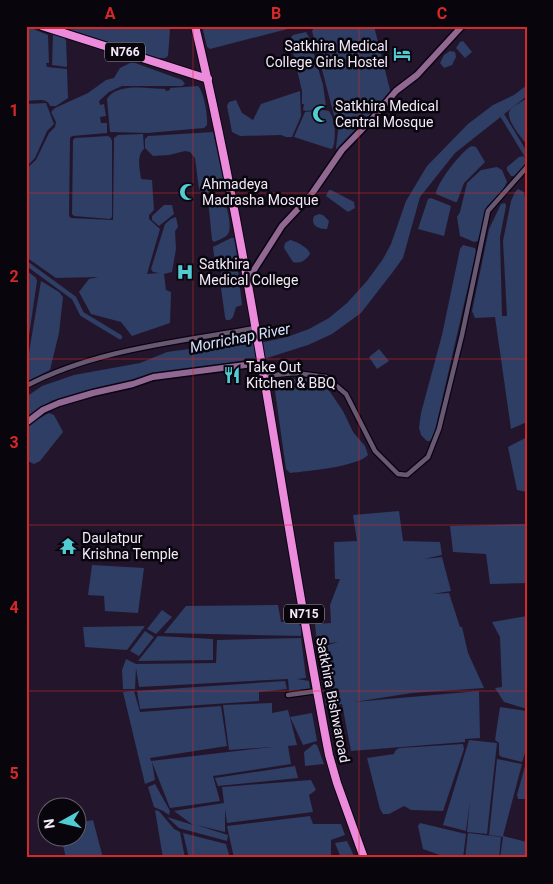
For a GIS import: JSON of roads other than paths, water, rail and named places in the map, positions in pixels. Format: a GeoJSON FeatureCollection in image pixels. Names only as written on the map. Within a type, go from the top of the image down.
{"type":"FeatureCollection","features":[{"type":"Feature","properties":{"kind":"highway","name":"N766"},"geometry":{"type":"LineString","coordinates":[[42,26],[208,79]]}},
{"type":"Feature","properties":{"kind":"highway"},"geometry":{"type":"LineString","coordinates":[[195,26],[208,79],[256,331]]}},
{"type":"Feature","properties":{"kind":"highway","name":"N715"},"geometry":{"type":"LineString","coordinates":[[256,331],[262,370]]}},
{"type":"Feature","properties":{"kind":"highway","name":"Satkhira Bishwaroad"},"geometry":{"type":"LineString","coordinates":[[262,370],[329,755],[364,858]]}},
{"type":"Feature","properties":{"kind":"street"},"geometry":{"type":"LineString","coordinates":[[247,281],[282,226],[311,195],[342,151],[396,91],[417,75],[462,26]]}},
{"type":"Feature","properties":{"kind":"street"},"geometry":{"type":"LineString","coordinates":[[26,423],[43,410],[59,403],[153,377],[253,364],[262,370],[326,377],[346,394],[375,451],[398,474],[407,475],[428,457],[439,430],[462,335],[488,211],[527,167]]}},
{"type":"Feature","properties":{"kind":"street"},"geometry":{"type":"LineString","coordinates":[[26,386],[48,375],[120,352],[256,331]]}},
{"type":"Feature","properties":{"kind":"street"},"geometry":{"type":"LineString","coordinates":[[288,695],[317,691]]}},
{"type":"Feature","properties":{"kind":"water"},"geometry":{"type":"Polygon","coordinates":[[[26,26],[48,35],[49,63],[46,63],[47,67],[67,69],[68,98],[56,106],[50,106],[43,100],[26,101],[26,26]]]}},
{"type":"Feature","properties":{"kind":"water"},"geometry":{"type":"Polygon","coordinates":[[[66,26],[167,26],[170,30],[168,56],[158,58],[71,30],[70,27],[66,26]]]}},
{"type":"Feature","properties":{"kind":"water"},"geometry":{"type":"Polygon","coordinates":[[[202,26],[299,26],[210,49],[207,47],[202,26]]]}},
{"type":"Feature","properties":{"kind":"water"},"geometry":{"type":"Polygon","coordinates":[[[320,26],[374,26],[391,94],[344,149],[338,151],[336,148],[338,131],[312,31],[320,26]]]}},
{"type":"Feature","properties":{"kind":"water"},"geometry":{"type":"Polygon","coordinates":[[[306,32],[323,85],[326,106],[324,109],[303,110],[302,91],[290,39],[293,35],[306,32]]]}},
{"type":"Feature","properties":{"kind":"water"},"geometry":{"type":"Polygon","coordinates":[[[53,34],[64,37],[66,40],[66,67],[52,65],[53,34]]]}},
{"type":"Feature","properties":{"kind":"water"},"geometry":{"type":"Polygon","coordinates":[[[463,41],[472,52],[465,58],[456,48],[463,41]]]}},
{"type":"Feature","properties":{"kind":"water"},"geometry":{"type":"Polygon","coordinates":[[[450,51],[455,52],[456,57],[452,65],[444,68],[440,63],[444,55],[450,51]]]}},
{"type":"Feature","properties":{"kind":"water"},"geometry":{"type":"Polygon","coordinates":[[[130,63],[135,63],[182,80],[185,84],[182,86],[122,86],[109,92],[99,101],[100,105],[104,104],[106,116],[100,117],[101,123],[107,123],[107,133],[72,136],[70,138],[69,216],[71,218],[113,220],[114,138],[118,135],[143,134],[144,149],[139,159],[141,179],[152,180],[154,210],[149,215],[149,219],[160,229],[147,274],[159,273],[153,272],[151,269],[165,224],[176,217],[178,227],[175,231],[176,249],[172,272],[164,274],[166,290],[171,292],[170,323],[132,336],[121,322],[91,314],[79,292],[89,279],[98,277],[56,278],[26,257],[26,169],[36,160],[49,133],[55,127],[56,122],[51,112],[55,108],[88,93],[106,80],[114,78],[120,68],[130,63]]]}},
{"type":"Feature","properties":{"kind":"water"},"geometry":{"type":"Polygon","coordinates":[[[527,85],[527,96],[455,153],[420,197],[403,258],[361,313],[332,334],[308,345],[267,358],[157,375],[87,390],[51,401],[26,418],[26,397],[42,386],[74,375],[140,363],[167,352],[218,345],[264,342],[287,337],[309,329],[329,318],[347,303],[367,281],[383,259],[391,244],[406,201],[427,166],[468,124],[493,105],[514,95],[527,85]]]}},
{"type":"Feature","properties":{"kind":"water"},"geometry":{"type":"Polygon","coordinates":[[[198,86],[204,99],[206,110],[207,125],[204,128],[148,133],[110,132],[107,99],[118,90],[142,88],[165,89],[166,91],[170,90],[170,88],[198,86]]]}},
{"type":"Feature","properties":{"kind":"water"},"geometry":{"type":"Polygon","coordinates":[[[300,91],[301,116],[292,137],[281,135],[240,136],[232,132],[227,106],[229,102],[236,100],[242,113],[253,120],[261,104],[300,91]]]}},
{"type":"Feature","properties":{"kind":"water"},"geometry":{"type":"Polygon","coordinates":[[[527,98],[527,145],[514,128],[509,114],[512,108],[527,98]]]}},
{"type":"Feature","properties":{"kind":"water"},"geometry":{"type":"Polygon","coordinates":[[[46,103],[54,124],[47,131],[35,158],[26,167],[26,104],[46,103]]]}},
{"type":"Feature","properties":{"kind":"water"},"geometry":{"type":"Polygon","coordinates":[[[329,111],[334,124],[335,139],[331,149],[294,137],[305,112],[329,111]]]}},
{"type":"Feature","properties":{"kind":"water"},"geometry":{"type":"Polygon","coordinates":[[[213,132],[223,179],[221,187],[206,193],[201,192],[199,189],[195,158],[190,152],[185,151],[153,156],[145,148],[145,139],[148,136],[213,132]]]}},
{"type":"Feature","properties":{"kind":"water"},"geometry":{"type":"Polygon","coordinates":[[[108,136],[112,141],[112,217],[110,219],[74,216],[72,214],[73,140],[75,138],[108,136]]]}},
{"type":"Feature","properties":{"kind":"water"},"geometry":{"type":"Polygon","coordinates":[[[472,146],[476,147],[485,162],[464,183],[457,202],[436,194],[440,183],[450,168],[472,146]]]}},
{"type":"Feature","properties":{"kind":"water"},"geometry":{"type":"Polygon","coordinates":[[[523,156],[527,159],[526,165],[514,176],[511,176],[507,167],[523,156]]]}},
{"type":"Feature","properties":{"kind":"water"},"geometry":{"type":"Polygon","coordinates":[[[497,167],[502,170],[507,182],[502,192],[487,206],[478,241],[474,242],[460,236],[457,217],[467,183],[481,170],[497,167]]]}},
{"type":"Feature","properties":{"kind":"water"},"geometry":{"type":"Polygon","coordinates":[[[518,189],[524,192],[527,208],[527,422],[511,429],[495,317],[475,318],[472,311],[489,229],[501,204],[505,203],[500,237],[502,316],[507,316],[503,241],[511,201],[518,189]]]}},
{"type":"Feature","properties":{"kind":"water"},"geometry":{"type":"Polygon","coordinates":[[[329,190],[354,202],[355,208],[348,212],[326,196],[329,190]]]}},
{"type":"Feature","properties":{"kind":"water"},"geometry":{"type":"Polygon","coordinates":[[[221,195],[225,202],[230,226],[225,237],[214,242],[212,240],[209,209],[205,200],[207,197],[221,195]]]}},
{"type":"Feature","properties":{"kind":"water"},"geometry":{"type":"Polygon","coordinates":[[[431,198],[451,206],[444,236],[418,229],[428,199],[431,198]]]}},
{"type":"Feature","properties":{"kind":"water"},"geometry":{"type":"Polygon","coordinates":[[[164,205],[172,205],[174,214],[159,226],[152,220],[152,216],[164,205]]]}},
{"type":"Feature","properties":{"kind":"water"},"geometry":{"type":"Polygon","coordinates":[[[319,214],[329,221],[327,229],[318,228],[314,225],[314,216],[319,214]]]}},
{"type":"Feature","properties":{"kind":"water"},"geometry":{"type":"Polygon","coordinates":[[[234,238],[237,259],[215,264],[213,247],[234,238]]]}},
{"type":"Feature","properties":{"kind":"water"},"geometry":{"type":"Polygon","coordinates":[[[290,240],[307,249],[310,254],[305,260],[293,262],[284,248],[285,243],[290,240]]]}},
{"type":"Feature","properties":{"kind":"water"},"geometry":{"type":"Polygon","coordinates":[[[463,245],[475,248],[476,252],[434,435],[430,441],[427,441],[421,435],[419,428],[421,413],[442,335],[460,249],[463,245]]]}},
{"type":"Feature","properties":{"kind":"water"},"geometry":{"type":"Polygon","coordinates":[[[235,266],[238,270],[242,305],[236,307],[230,320],[226,320],[220,281],[222,268],[235,266]]]}},
{"type":"Feature","properties":{"kind":"water"},"geometry":{"type":"Polygon","coordinates":[[[26,270],[37,281],[26,356],[26,270]]]}},
{"type":"Feature","properties":{"kind":"water"},"geometry":{"type":"Polygon","coordinates":[[[41,281],[59,292],[63,297],[59,333],[50,370],[26,382],[26,370],[41,281]]]}},
{"type":"Feature","properties":{"kind":"water"},"geometry":{"type":"Polygon","coordinates":[[[379,349],[389,361],[377,369],[369,357],[379,349]]]}},
{"type":"Feature","properties":{"kind":"water"},"geometry":{"type":"Polygon","coordinates":[[[305,378],[326,386],[343,411],[353,432],[365,446],[368,455],[353,463],[331,468],[290,473],[286,469],[274,384],[281,380],[305,378]]]}},
{"type":"Feature","properties":{"kind":"water"},"geometry":{"type":"Polygon","coordinates":[[[49,413],[54,415],[63,432],[40,461],[34,464],[26,460],[26,429],[34,421],[49,413]]]}},
{"type":"Feature","properties":{"kind":"water"},"geometry":{"type":"Polygon","coordinates":[[[527,437],[527,492],[517,490],[508,447],[527,437]]]}},
{"type":"Feature","properties":{"kind":"water"},"geometry":{"type":"Polygon","coordinates":[[[399,511],[403,541],[440,542],[442,555],[424,559],[442,557],[451,591],[432,594],[449,593],[460,627],[462,627],[468,653],[484,688],[412,693],[354,702],[479,691],[480,738],[465,739],[465,742],[351,751],[342,704],[326,706],[318,648],[338,642],[317,645],[315,624],[331,623],[330,605],[340,579],[335,579],[334,542],[357,541],[353,515],[399,511]]]}},
{"type":"Feature","properties":{"kind":"water"},"geometry":{"type":"Polygon","coordinates":[[[527,524],[527,583],[490,584],[486,554],[453,552],[450,526],[527,524]]]}},
{"type":"Feature","properties":{"kind":"water"},"geometry":{"type":"Polygon","coordinates":[[[92,565],[144,568],[138,613],[105,611],[104,596],[88,595],[92,565]]]}},
{"type":"Feature","properties":{"kind":"water"},"geometry":{"type":"Polygon","coordinates":[[[278,605],[281,622],[295,621],[302,627],[301,636],[164,633],[186,606],[278,605]]]}},
{"type":"Feature","properties":{"kind":"water"},"geometry":{"type":"Polygon","coordinates":[[[162,610],[172,617],[156,634],[147,629],[162,610]]]}},
{"type":"Feature","properties":{"kind":"water"},"geometry":{"type":"Polygon","coordinates":[[[527,616],[527,709],[504,702],[495,688],[502,687],[500,637],[492,622],[527,616]]]}},
{"type":"Feature","properties":{"kind":"water"},"geometry":{"type":"Polygon","coordinates":[[[145,626],[127,650],[85,647],[83,627],[145,626]]]}},
{"type":"Feature","properties":{"kind":"water"},"geometry":{"type":"Polygon","coordinates":[[[145,631],[154,637],[139,656],[130,651],[145,631]]]}},
{"type":"Feature","properties":{"kind":"water"},"geometry":{"type":"Polygon","coordinates":[[[158,636],[213,639],[213,660],[138,661],[158,636]]]}},
{"type":"Feature","properties":{"kind":"water"},"geometry":{"type":"Polygon","coordinates":[[[301,638],[306,678],[297,679],[309,681],[310,689],[289,691],[288,679],[139,687],[136,668],[135,689],[123,689],[122,670],[126,659],[136,664],[216,663],[217,640],[301,638]]]}},
{"type":"Feature","properties":{"kind":"water"},"geometry":{"type":"Polygon","coordinates":[[[285,681],[287,689],[259,692],[259,701],[140,709],[137,691],[285,681]]]}},
{"type":"Feature","properties":{"kind":"water"},"geometry":{"type":"Polygon","coordinates":[[[134,691],[140,712],[221,706],[227,746],[150,758],[151,761],[272,747],[229,750],[223,705],[272,703],[272,713],[288,710],[297,745],[288,746],[291,764],[213,776],[220,801],[170,808],[152,762],[155,780],[145,784],[123,692],[134,691]]]}},
{"type":"Feature","properties":{"kind":"water"},"geometry":{"type":"Polygon","coordinates":[[[500,707],[527,711],[527,747],[522,762],[499,755],[499,743],[495,740],[500,707]]]}},
{"type":"Feature","properties":{"kind":"water"},"geometry":{"type":"Polygon","coordinates":[[[312,713],[317,741],[303,745],[290,717],[312,713]]]}},
{"type":"Feature","properties":{"kind":"water"},"geometry":{"type":"Polygon","coordinates":[[[469,740],[497,743],[487,834],[467,832],[470,800],[466,831],[443,825],[469,740]]]}},
{"type":"Feature","properties":{"kind":"water"},"geometry":{"type":"Polygon","coordinates":[[[314,744],[317,745],[324,764],[305,766],[304,752],[314,744]]]}},
{"type":"Feature","properties":{"kind":"water"},"geometry":{"type":"Polygon","coordinates":[[[463,744],[464,749],[443,811],[411,810],[404,806],[389,814],[383,814],[380,809],[367,758],[394,754],[399,748],[463,744]]]}},
{"type":"Feature","properties":{"kind":"water"},"geometry":{"type":"Polygon","coordinates":[[[497,759],[522,764],[503,836],[527,842],[527,858],[500,858],[503,837],[489,835],[497,759]]]}},
{"type":"Feature","properties":{"kind":"water"},"geometry":{"type":"Polygon","coordinates":[[[527,759],[527,799],[518,799],[517,795],[527,759]]]}},
{"type":"Feature","properties":{"kind":"water"},"geometry":{"type":"Polygon","coordinates":[[[295,766],[298,778],[218,786],[215,778],[295,766]]]}},
{"type":"Feature","properties":{"kind":"water"},"geometry":{"type":"Polygon","coordinates":[[[311,780],[316,790],[309,795],[313,812],[227,823],[225,809],[225,832],[196,825],[228,835],[227,841],[179,828],[167,817],[193,825],[174,811],[224,803],[222,787],[311,780]]]}},
{"type":"Feature","properties":{"kind":"water"},"geometry":{"type":"Polygon","coordinates":[[[155,784],[170,811],[169,815],[154,807],[148,787],[155,784]]]}},
{"type":"Feature","properties":{"kind":"water"},"geometry":{"type":"Polygon","coordinates":[[[155,810],[159,811],[174,829],[180,832],[185,858],[163,858],[155,810]]]}},
{"type":"Feature","properties":{"kind":"water"},"geometry":{"type":"Polygon","coordinates":[[[310,816],[313,824],[341,824],[345,835],[331,840],[331,855],[317,858],[234,858],[227,826],[310,816]]]}},
{"type":"Feature","properties":{"kind":"water"},"geometry":{"type":"Polygon","coordinates":[[[93,820],[103,858],[66,858],[63,846],[88,846],[88,821],[93,820]]]}},
{"type":"Feature","properties":{"kind":"water"},"geometry":{"type":"Polygon","coordinates":[[[420,823],[466,834],[463,858],[448,858],[423,849],[418,826],[420,823]]]}},
{"type":"Feature","properties":{"kind":"water"},"geometry":{"type":"Polygon","coordinates":[[[183,833],[226,844],[230,858],[189,858],[183,833]]]}},
{"type":"Feature","properties":{"kind":"water"},"geometry":{"type":"Polygon","coordinates":[[[468,833],[501,837],[499,858],[465,858],[468,833]]]}},
{"type":"Feature","properties":{"kind":"water"},"geometry":{"type":"Polygon","coordinates":[[[347,841],[355,858],[341,858],[335,843],[347,841]]]}},
{"type":"Feature","properties":{"kind":"waterway"},"geometry":{"type":"LineString","coordinates":[[499,110],[527,156]]}},
{"type":"Feature","properties":{"kind":"waterway"},"geometry":{"type":"LineString","coordinates":[[26,263],[74,298],[82,314],[120,337]]}},
{"type":"Feature","properties":{"kind":"place","name":"Satkhira Medical College Girls Hostel"},"geometry":{"type":"Point","coordinates":[402,54]}},
{"type":"Feature","properties":{"kind":"place","name":"Satkhira Medical Central Mosque"},"geometry":{"type":"Point","coordinates":[321,114]}},
{"type":"Feature","properties":{"kind":"place","name":"Ahmadeya Madrasha Mosque"},"geometry":{"type":"Point","coordinates":[188,192]}},
{"type":"Feature","properties":{"kind":"place","name":"Satkhira Medical College"},"geometry":{"type":"Point","coordinates":[185,272]}},
{"type":"Feature","properties":{"kind":"place","name":"Take Out Kitchen & BBQ"},"geometry":{"type":"Point","coordinates":[232,375]}},
{"type":"Feature","properties":{"kind":"place","name":"Daulatpur Krishna Temple"},"geometry":{"type":"Point","coordinates":[68,546]}},
{"type":"Feature","properties":{"kind":"water label","name":"Morrichap River"},"geometry":{"type":"Point","coordinates":[240,338]}}]}
